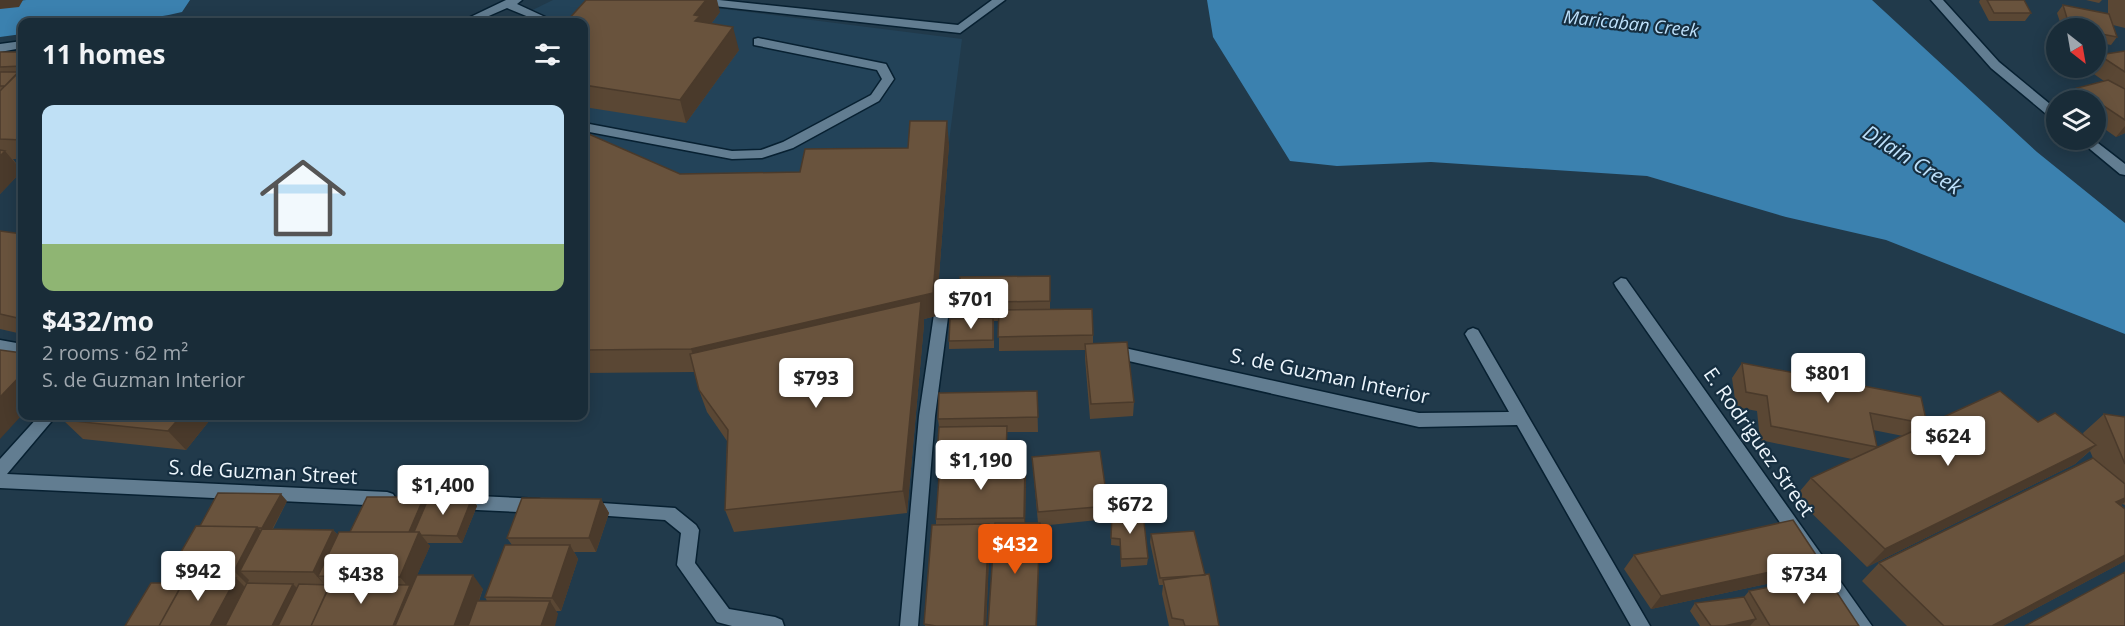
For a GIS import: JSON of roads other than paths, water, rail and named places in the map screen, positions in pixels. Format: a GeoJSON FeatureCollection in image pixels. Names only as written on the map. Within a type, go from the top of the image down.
{"type":"FeatureCollection","features":[{"type":"Feature","properties":{"kind":"street"},"geometry":{"type":"LineString","coordinates":[[686,0],[960,29],[999,0]]}},
{"type":"Feature","properties":{"kind":"street"},"geometry":{"type":"LineString","coordinates":[[1937,0],[1995,65],[2046,107]]}},
{"type":"Feature","properties":{"kind":"street"},"geometry":{"type":"LineString","coordinates":[[475,18],[512,2],[542,18]]}},
{"type":"Feature","properties":{"kind":"street"},"geometry":{"type":"LineString","coordinates":[[588,128],[732,155],[762,154],[788,145],[875,98],[888,79],[882,67],[758,42]]}},
{"type":"Feature","properties":{"kind":"street"},"geometry":{"type":"LineString","coordinates":[[0,48],[18,46]]}},
{"type":"Feature","properties":{"kind":"street"},"geometry":{"type":"LineString","coordinates":[[2099,150],[2125,171]]}},
{"type":"Feature","properties":{"kind":"street","name":"E. Rodriguez Street"},"geometry":{"type":"LineString","coordinates":[[1621,283],[1863,626]]}},
{"type":"Feature","properties":{"kind":"street"},"geometry":{"type":"LineString","coordinates":[[909,626],[927,416],[945,287]]}},
{"type":"Feature","properties":{"kind":"street"},"geometry":{"type":"LineString","coordinates":[[1473,334],[1641,626]]}},
{"type":"Feature","properties":{"kind":"street"},"geometry":{"type":"LineString","coordinates":[[0,346],[18,349]]}},
{"type":"Feature","properties":{"kind":"street","name":"S. de Guzman Interior"},"geometry":{"type":"LineString","coordinates":[[1111,351],[1419,420],[1520,418]]}},
{"type":"Feature","properties":{"kind":"street"},"geometry":{"type":"LineString","coordinates":[[0,471],[45,420]]}},
{"type":"Feature","properties":{"kind":"street","name":"S. de Guzman Street"},"geometry":{"type":"LineString","coordinates":[[0,481],[402,500]]}},
{"type":"Feature","properties":{"kind":"street"},"geometry":{"type":"LineString","coordinates":[[438,501],[669,513],[690,530],[686,565],[724,616],[775,626]]}},
{"type":"Feature","properties":{"kind":"street"},"geometry":{"type":"LineString","coordinates":[[513,526],[521,505]]}},
{"type":"Feature","properties":{"kind":"water","name":"Dilain Creek"},"geometry":{"type":"Polygon","coordinates":[[[1207,0],[1872,0],[2037,152],[2125,223],[2125,334],[1886,240],[1786,217],[1647,176],[1431,162],[1337,166],[1290,161],[1213,37],[1207,0]]]}},
{"type":"Feature","properties":{"kind":"waterway","name":"Maricaban Creek"},"geometry":{"type":"LineString","coordinates":[[0,20],[163,0]]}}]}
